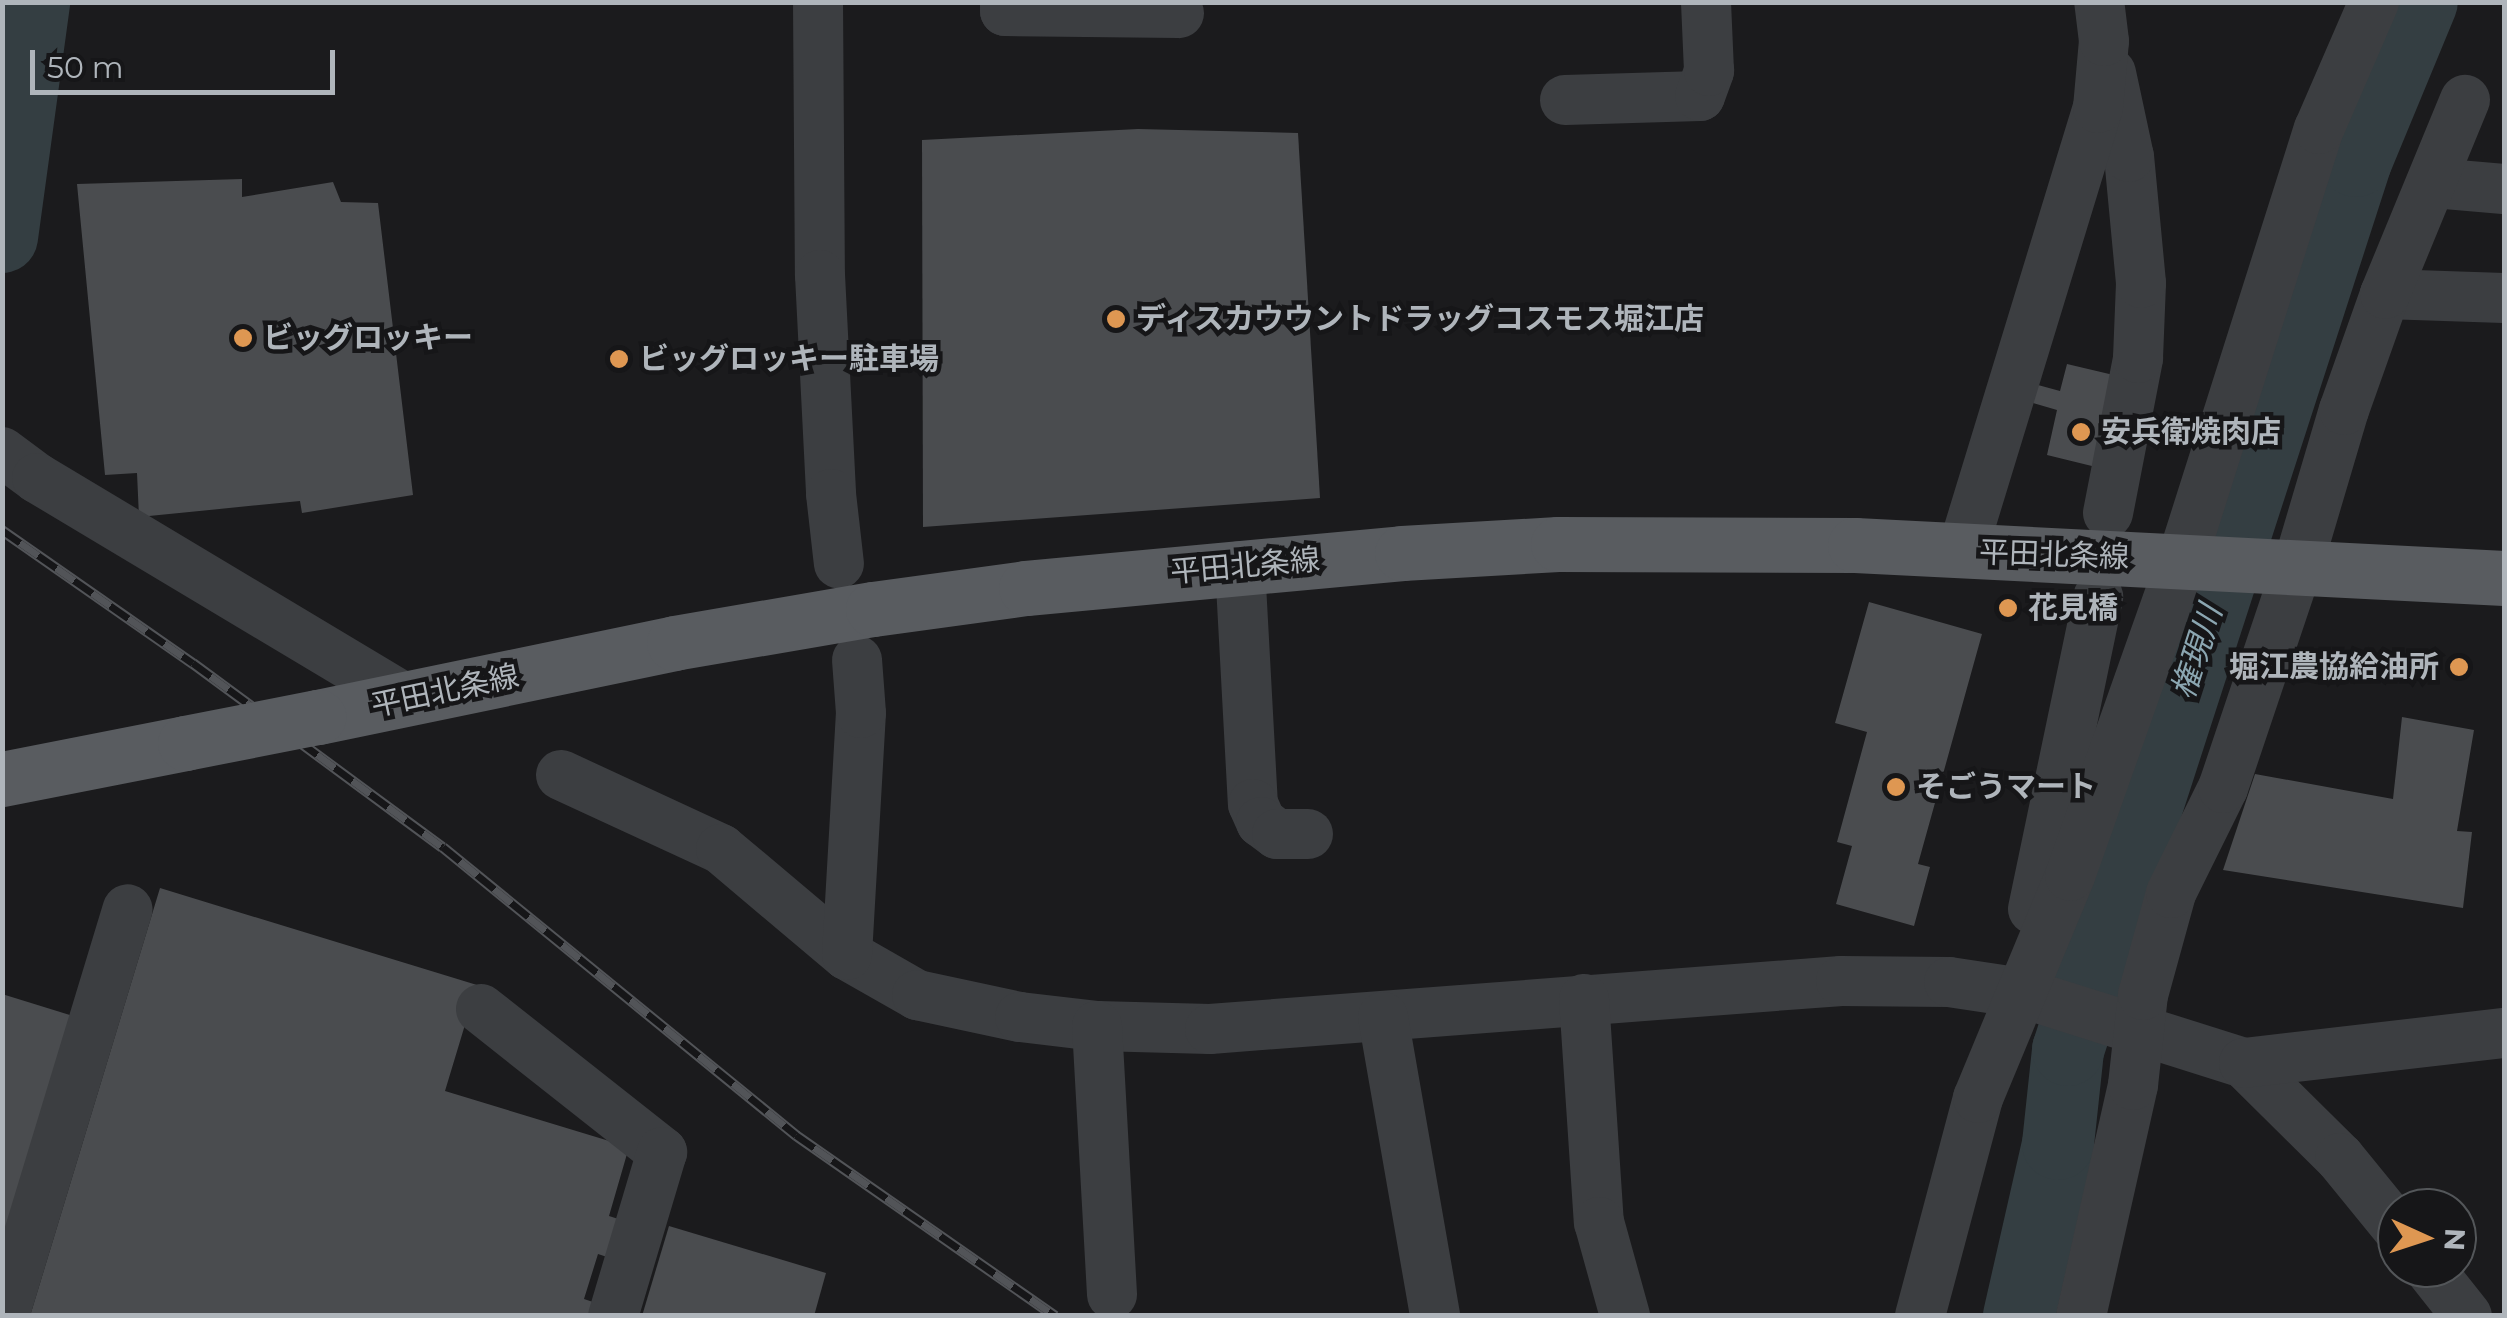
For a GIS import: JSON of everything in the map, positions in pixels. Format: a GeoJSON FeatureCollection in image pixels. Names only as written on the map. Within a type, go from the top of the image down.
{"type":"FeatureCollection","features":[{"type":"Feature","properties":{"kind":"main road","name":"平田北条線"},"geometry":{"type":"LineString","coordinates":[[2,779],[408,700],[674,643],[873,609],[1240,566],[1558,544],[1855,545],[2504,578]]}},
{"type":"Feature","properties":{"kind":"street"},"geometry":{"type":"LineString","coordinates":[[818,2],[820,275],[838,564]]}},
{"type":"Feature","properties":{"kind":"street"},"geometry":{"type":"LineString","coordinates":[[1006,2],[1005,11],[1179,12]]}},
{"type":"Feature","properties":{"kind":"street"},"geometry":{"type":"LineString","coordinates":[[1567,105],[1700,96],[1709,71],[1706,2]]}},
{"type":"Feature","properties":{"kind":"street"},"geometry":{"type":"LineString","coordinates":[[1920,1316],[1978,1098],[2037,997],[2070,876],[2188,560],[2319,129],[2374,2]]}},
{"type":"Feature","properties":{"kind":"street"},"geometry":{"type":"LineString","coordinates":[[2102,22],[2129,158],[2141,282],[2138,358],[2108,513]]}},
{"type":"Feature","properties":{"kind":"street"},"geometry":{"type":"LineString","coordinates":[[1962,552],[2098,108],[2102,22]]}},
{"type":"Feature","properties":{"kind":"street"},"geometry":{"type":"LineString","coordinates":[[2081,1316],[2133,1085],[2130,1028],[2171,893],[2223,788],[2288,565],[2385,294],[2465,100]]}},
{"type":"Feature","properties":{"kind":"street"},"geometry":{"type":"LineString","coordinates":[[2434,182],[2504,189]]}},
{"type":"Feature","properties":{"kind":"street"},"geometry":{"type":"LineString","coordinates":[[2385,294],[2504,298]]}},
{"type":"Feature","properties":{"kind":"street"},"geometry":{"type":"LineString","coordinates":[[20,465],[408,700]]}},
{"type":"Feature","properties":{"kind":"street"},"geometry":{"type":"LineString","coordinates":[[1240,566],[1253,804],[1261,822],[1277,834],[1308,834]]}},
{"type":"Feature","properties":{"kind":"street"},"geometry":{"type":"LineString","coordinates":[[2037,997],[2039,868],[2098,597]]}},
{"type":"Feature","properties":{"kind":"street"},"geometry":{"type":"LineString","coordinates":[[846,955],[861,713],[856,660]]}},
{"type":"Feature","properties":{"kind":"street"},"geometry":{"type":"LineString","coordinates":[[561,775],[721,850],[846,955],[917,995],[1020,1017],[1096,1026],[1210,1030],[1841,981],[1949,982],[2037,997],[2244,1063],[2504,1034]]}},
{"type":"Feature","properties":{"kind":"street"},"geometry":{"type":"LineString","coordinates":[[4,1316],[128,910]]}},
{"type":"Feature","properties":{"kind":"street"},"geometry":{"type":"LineString","coordinates":[[1584,999],[1599,1222],[1625,1316]]}},
{"type":"Feature","properties":{"kind":"street"},"geometry":{"type":"LineString","coordinates":[[481,1009],[662,1152],[614,1316]]}},
{"type":"Feature","properties":{"kind":"street"},"geometry":{"type":"LineString","coordinates":[[1384,1017],[1435,1316]]}},
{"type":"Feature","properties":{"kind":"street"},"geometry":{"type":"LineString","coordinates":[[1096,1026],[1112,1295]]}},
{"type":"Feature","properties":{"kind":"street"},"geometry":{"type":"LineString","coordinates":[[2244,1063],[2340,1158],[2377,1203]]}},
{"type":"Feature","properties":{"kind":"street"},"geometry":{"type":"LineString","coordinates":[[2445,1288],[2467,1316]]}},
{"type":"Feature","properties":{"kind":"building","name":"ディスカウウントドラッグコスモス堀江店"},"geometry":{"type":"Polygon","coordinates":[[[1138,129],[1298,133],[1320,498],[923,527],[922,140],[1138,129]]]}},
{"type":"Feature","properties":{"kind":"building","name":"ビッグロッキー"},"geometry":{"type":"Polygon","coordinates":[[[242,179],[242,197],[333,182],[341,202],[378,203],[413,495],[302,513],[300,501],[139,517],[137,473],[105,475],[77,184],[242,179]]]}},
{"type":"Feature","properties":{"kind":"building","name":"安兵衛焼肉店"},"geometry":{"type":"Polygon","coordinates":[[[2067,364],[2122,377],[2100,468],[2047,455],[2057,410],[2033,403],[2038,385],[2060,391],[2067,364]]]}},
{"type":"Feature","properties":{"kind":"building","name":"そごうマート"},"geometry":{"type":"Polygon","coordinates":[[[1869,602],[1982,634],[1918,864],[1930,867],[1914,926],[1836,904],[1852,846],[1837,842],[1867,732],[1835,723],[1869,602]]]}},
{"type":"Feature","properties":{"kind":"building"},"geometry":{"type":"Polygon","coordinates":[[[2402,717],[2474,730],[2457,831],[2472,832],[2463,908],[2223,870],[2255,774],[2393,799],[2402,717]]]}},
{"type":"Feature","properties":{"kind":"building"},"geometry":{"type":"Polygon","coordinates":[[[160,888],[477,985],[445,1091],[629,1147],[609,1216],[634,1224],[622,1262],[598,1254],[584,1299],[608,1307],[605,1316],[30,1316],[160,888]]]}},
{"type":"Feature","properties":{"kind":"building"},"geometry":{"type":"Polygon","coordinates":[[[2,994],[86,1020],[2,1286],[2,994]]]}},
{"type":"Feature","properties":{"kind":"building"},"geometry":{"type":"Polygon","coordinates":[[[669,1226],[826,1273],[814,1316],[642,1316],[669,1226]]]}},
{"type":"Feature","properties":{"kind":"waterway"},"geometry":{"type":"LineString","coordinates":[[2,237],[34,2]]}},
{"type":"Feature","properties":{"kind":"waterway","name":"権現川"},"geometry":{"type":"LineString","coordinates":[[2019,1316],[2058,1144],[2068,1050],[2356,161],[2422,2]]}},
{"type":"Feature","properties":{"kind":"railway"},"geometry":{"type":"LineString","coordinates":[[2,530],[193,663],[443,847],[796,1135],[1055,1316]]}},
{"type":"Feature","properties":{"kind":"place","name":"ディスカウウントドラッグコスモス堀江店"},"geometry":{"type":"Point","coordinates":[1116,319]}},
{"type":"Feature","properties":{"kind":"place","name":"ビッグロッキー"},"geometry":{"type":"Point","coordinates":[243,338]}},
{"type":"Feature","properties":{"kind":"place","name":"ビッグロッキー駐車場"},"geometry":{"type":"Point","coordinates":[619,359]}},
{"type":"Feature","properties":{"kind":"place","name":"安兵衛焼肉店"},"geometry":{"type":"Point","coordinates":[2081,432]}},
{"type":"Feature","properties":{"kind":"place","name":"花見橋"},"geometry":{"type":"Point","coordinates":[2008,608]}},
{"type":"Feature","properties":{"kind":"place","name":"堀江農協給油所"},"geometry":{"type":"Point","coordinates":[2459,667]}},
{"type":"Feature","properties":{"kind":"place","name":"そごうマート"},"geometry":{"type":"Point","coordinates":[1896,787]}}]}
